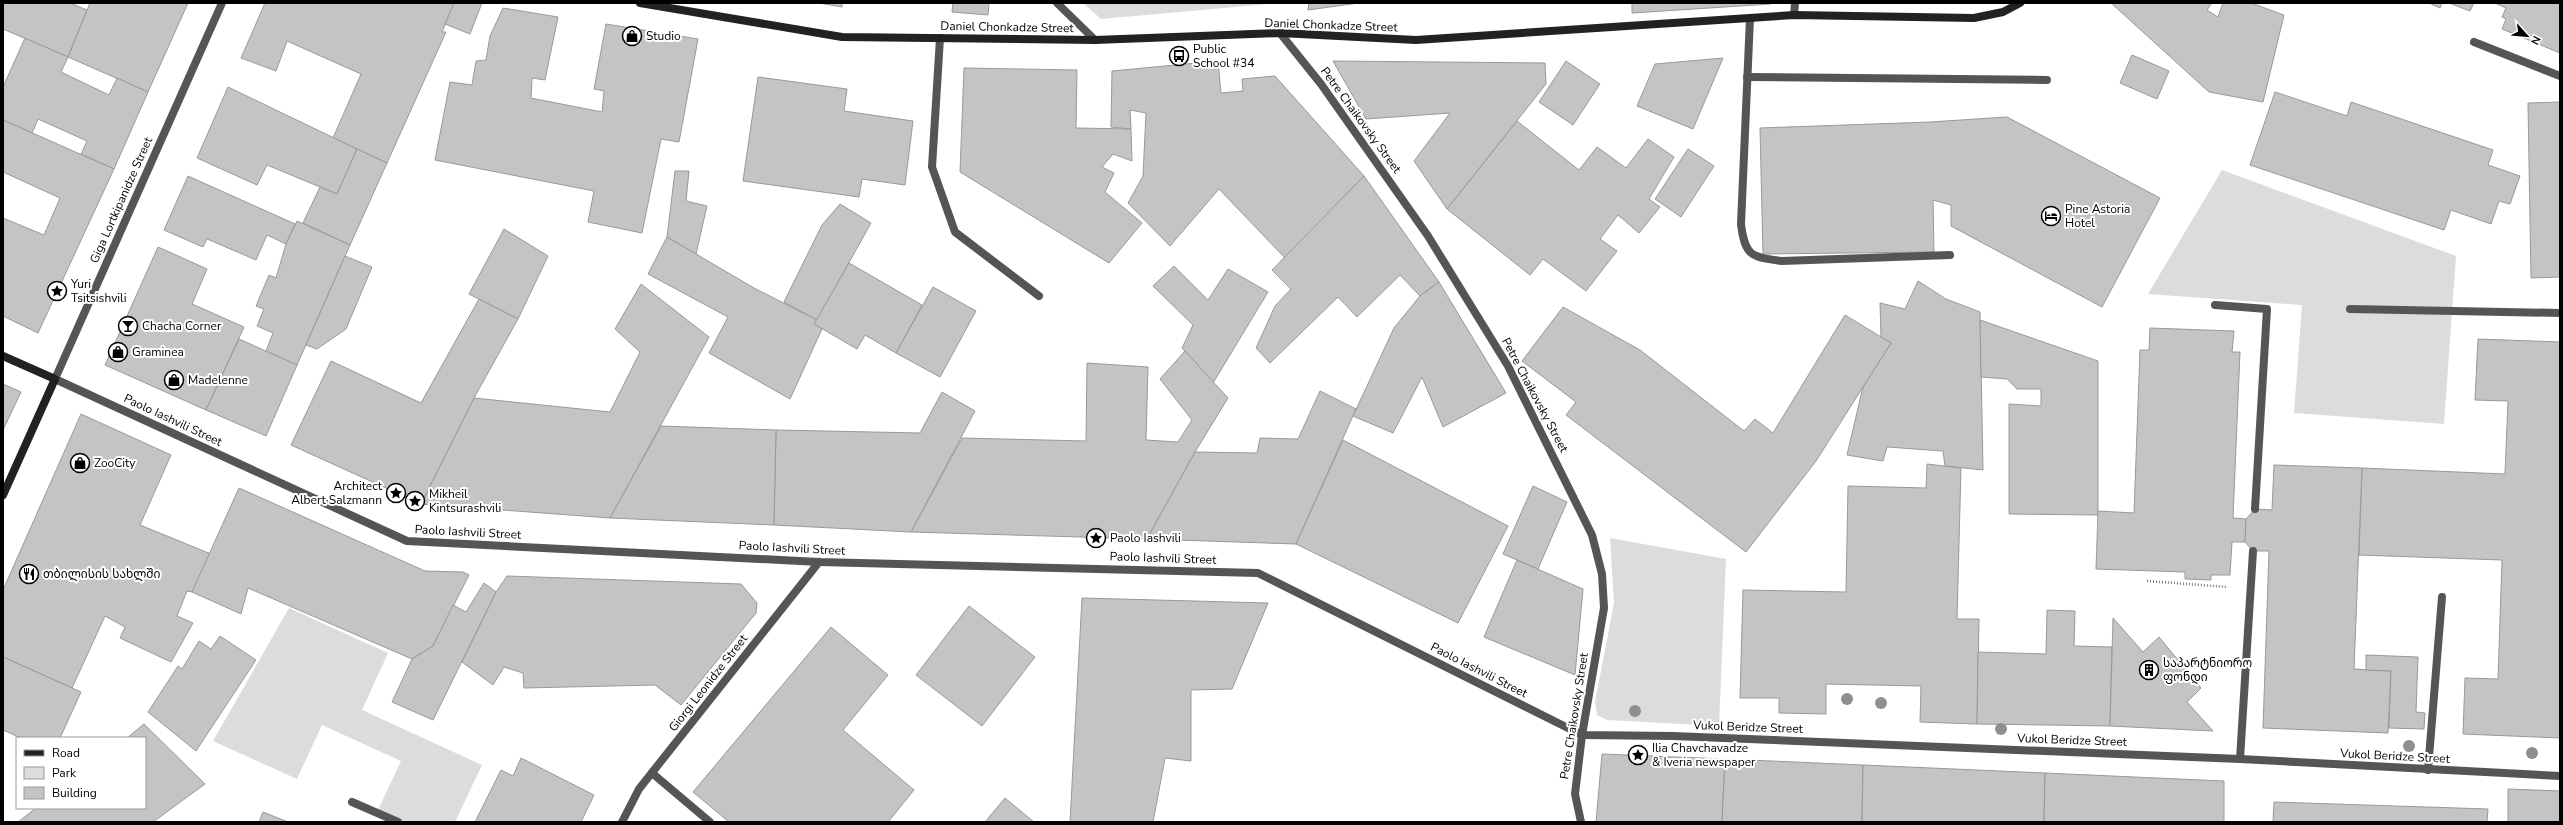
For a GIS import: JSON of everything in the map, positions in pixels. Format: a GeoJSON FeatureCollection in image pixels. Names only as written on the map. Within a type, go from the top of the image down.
{"type":"FeatureCollection","features":[{"type":"Feature","properties":{"kind":"street","name":"Giga Lortkipanidze Street"},"geometry":{"type":"LineString","coordinates":[[3,494],[222,3]]}},
{"type":"Feature","properties":{"kind":"street","name":"Daniel Chonkadze Street"},"geometry":{"type":"LineString","coordinates":[[640,3],[842,37],[1095,40],[1280,33],[1416,40],[1794,15],[1974,18],[2003,12],[2020,3]]}},
{"type":"Feature","properties":{"kind":"street"},"geometry":{"type":"LineString","coordinates":[[1057,3],[1095,40]]}},
{"type":"Feature","properties":{"kind":"street"},"geometry":{"type":"LineString","coordinates":[[1794,15],[1795,3]]}},
{"type":"Feature","properties":{"kind":"street"},"geometry":{"type":"LineString","coordinates":[[1750,18],[1741,224],[1743,244],[1757,258],[1782,261],[1950,255]]}},
{"type":"Feature","properties":{"kind":"street","name":"Petre Chaikovsky Street"},"geometry":{"type":"LineString","coordinates":[[1280,33],[1321,84],[1436,249],[1508,366],[1592,535],[1602,574],[1604,608],[1582,735],[1575,794],[1581,822]]}},
{"type":"Feature","properties":{"kind":"street"},"geometry":{"type":"LineString","coordinates":[[940,38],[932,167],[955,232],[1039,296]]}},
{"type":"Feature","properties":{"kind":"street"},"geometry":{"type":"LineString","coordinates":[[2474,42],[2560,76]]}},
{"type":"Feature","properties":{"kind":"street"},"geometry":{"type":"LineString","coordinates":[[1748,77],[2047,80]]}},
{"type":"Feature","properties":{"kind":"street"},"geometry":{"type":"LineString","coordinates":[[2215,305],[2267,309],[2255,509]]}},
{"type":"Feature","properties":{"kind":"street"},"geometry":{"type":"LineString","coordinates":[[2350,309],[2560,313]]}},
{"type":"Feature","properties":{"kind":"street","name":"Paolo Iashvili Street"},"geometry":{"type":"LineString","coordinates":[[3,356],[407,541],[819,562],[1258,573],[1582,735]]}},
{"type":"Feature","properties":{"kind":"street"},"geometry":{"type":"LineString","coordinates":[[2240,759],[2252,588],[2253,551]]}},
{"type":"Feature","properties":{"kind":"street","name":"Giorgi Leonidze Street"},"geometry":{"type":"LineString","coordinates":[[622,822],[639,789],[819,562]]}},
{"type":"Feature","properties":{"kind":"street"},"geometry":{"type":"LineString","coordinates":[[2428,770],[2442,597]]}},
{"type":"Feature","properties":{"kind":"street","name":"Vukol Beridze Street"},"geometry":{"type":"LineString","coordinates":[[1582,735],[1673,736],[2240,759],[2560,776]]}},
{"type":"Feature","properties":{"kind":"street"},"geometry":{"type":"LineString","coordinates":[[652,773],[710,822]]}},
{"type":"Feature","properties":{"kind":"street"},"geometry":{"type":"LineString","coordinates":[[352,802],[398,822]]}},
{"type":"Feature","properties":{"kind":"path"},"geometry":{"type":"LineString","coordinates":[[2147,581],[2252,588]]}},
{"type":"Feature","properties":{"kind":"green space"},"geometry":{"type":"Polygon","coordinates":[[[1083,3],[1281,3],[1101,19],[1083,3]]]}},
{"type":"Feature","properties":{"kind":"green space"},"geometry":{"type":"Polygon","coordinates":[[[2222,170],[2456,256],[2444,424],[2294,413],[2302,305],[2148,294],[2222,170]]]}},
{"type":"Feature","properties":{"kind":"green space"},"geometry":{"type":"Polygon","coordinates":[[[1610,538],[1726,559],[1719,726],[1607,720],[1597,715],[1595,702],[1614,603],[1610,538]]]}},
{"type":"Feature","properties":{"kind":"green space"},"geometry":{"type":"Polygon","coordinates":[[[289,608],[388,653],[362,710],[482,765],[455,822],[399,822],[377,812],[401,761],[322,725],[297,779],[213,741],[289,608]]]}},
{"type":"Feature","properties":{"kind":"building"},"geometry":{"type":"Polygon","coordinates":[[[3,3],[70,3],[87,10],[68,57],[3,29],[3,3]]]}},
{"type":"Feature","properties":{"kind":"building"},"geometry":{"type":"Polygon","coordinates":[[[90,3],[188,3],[148,92],[68,57],[90,3]]]}},
{"type":"Feature","properties":{"kind":"building"},"geometry":{"type":"Polygon","coordinates":[[[265,3],[454,3],[442,32],[446,32],[387,163],[333,138],[361,74],[287,41],[276,71],[241,58],[265,3]]]}},
{"type":"Feature","properties":{"kind":"building"},"geometry":{"type":"Polygon","coordinates":[[[454,3],[482,3],[470,34],[445,24],[454,3]]]}},
{"type":"Feature","properties":{"kind":"building"},"geometry":{"type":"Polygon","coordinates":[[[819,3],[842,3],[842,7],[819,3]]]}},
{"type":"Feature","properties":{"kind":"building"},"geometry":{"type":"Polygon","coordinates":[[[953,3],[989,3],[988,15],[952,12],[953,3]]]}},
{"type":"Feature","properties":{"kind":"building"},"geometry":{"type":"Polygon","coordinates":[[[1309,3],[1359,3],[1308,10],[1309,3]]]}},
{"type":"Feature","properties":{"kind":"building"},"geometry":{"type":"Polygon","coordinates":[[[1632,3],[1771,3],[1771,4],[1632,13],[1632,3]]]}},
{"type":"Feature","properties":{"kind":"building"},"geometry":{"type":"Polygon","coordinates":[[[2111,3],[2212,3],[2207,10],[2218,17],[2223,3],[2251,3],[2284,15],[2263,102],[2209,92],[2111,3]]]}},
{"type":"Feature","properties":{"kind":"building"},"geometry":{"type":"Polygon","coordinates":[[[2429,3],[2442,3],[2440,8],[2429,3]]]}},
{"type":"Feature","properties":{"kind":"building"},"geometry":{"type":"Polygon","coordinates":[[[2449,3],[2474,3],[2470,11],[2449,3]]]}},
{"type":"Feature","properties":{"kind":"building"},"geometry":{"type":"Polygon","coordinates":[[[2495,3],[2560,3],[2560,53],[2502,29],[2506,19],[2502,17],[2506,8],[2495,3]]]}},
{"type":"Feature","properties":{"kind":"building"},"geometry":{"type":"Polygon","coordinates":[[[503,8],[558,17],[545,80],[532,78],[531,98],[602,112],[604,91],[594,89],[606,24],[698,39],[679,142],[661,139],[642,233],[588,222],[594,191],[435,160],[450,82],[472,85],[476,61],[486,60],[490,36],[503,8]]]}},
{"type":"Feature","properties":{"kind":"building"},"geometry":{"type":"Polygon","coordinates":[[[25,38],[68,57],[61,72],[109,95],[117,78],[148,92],[114,169],[81,154],[87,141],[38,119],[32,133],[3,120],[3,87],[25,38]]]}},
{"type":"Feature","properties":{"kind":"building"},"geometry":{"type":"Polygon","coordinates":[[[2132,55],[2169,71],[2157,99],[2120,83],[2132,55]]]}},
{"type":"Feature","properties":{"kind":"building"},"geometry":{"type":"Polygon","coordinates":[[[1723,58],[1693,129],[1637,106],[1655,64],[1723,58]]]}},
{"type":"Feature","properties":{"kind":"building"},"geometry":{"type":"Polygon","coordinates":[[[1218,61],[1221,93],[1243,91],[1242,79],[1275,76],[1364,176],[1285,258],[1219,189],[1170,246],[1128,203],[1143,176],[1146,113],[1130,110],[1131,129],[1111,127],[1112,71],[1218,61]]]}},
{"type":"Feature","properties":{"kind":"building"},"geometry":{"type":"Polygon","coordinates":[[[1333,61],[1545,63],[1546,84],[1447,209],[1414,161],[1450,113],[1366,119],[1333,61]]]}},
{"type":"Feature","properties":{"kind":"building"},"geometry":{"type":"Polygon","coordinates":[[[1566,61],[1600,84],[1573,125],[1539,102],[1566,61]]]}},
{"type":"Feature","properties":{"kind":"building"},"geometry":{"type":"Polygon","coordinates":[[[964,68],[1077,70],[1076,128],[1131,129],[1132,161],[1113,154],[1102,167],[1114,173],[1105,192],[1142,223],[1109,263],[960,172],[964,68]]]}},
{"type":"Feature","properties":{"kind":"building"},"geometry":{"type":"Polygon","coordinates":[[[758,77],[847,89],[844,111],[913,121],[905,185],[862,179],[859,197],[743,181],[758,77]]]}},
{"type":"Feature","properties":{"kind":"building"},"geometry":{"type":"Polygon","coordinates":[[[228,87],[357,149],[337,194],[267,165],[257,185],[197,158],[228,87]]]}},
{"type":"Feature","properties":{"kind":"building"},"geometry":{"type":"Polygon","coordinates":[[[2275,92],[2347,116],[2351,102],[2493,150],[2488,165],[2520,176],[2510,204],[2499,201],[2491,224],[2451,210],[2444,230],[2250,165],[2275,92]]]}},
{"type":"Feature","properties":{"kind":"building"},"geometry":{"type":"Polygon","coordinates":[[[2560,102],[2560,277],[2531,278],[2528,103],[2560,102]]]}},
{"type":"Feature","properties":{"kind":"building","name":"Pine Astoria Hotel"},"geometry":{"type":"Polygon","coordinates":[[[2007,117],[2160,198],[2102,307],[1951,226],[1951,205],[1933,200],[1934,252],[1763,254],[1760,128],[1930,122],[2007,117]]]}},
{"type":"Feature","properties":{"kind":"building"},"geometry":{"type":"Polygon","coordinates":[[[3,120],[114,169],[38,333],[3,316],[3,218],[44,235],[60,198],[3,172],[3,120]]]}},
{"type":"Feature","properties":{"kind":"building"},"geometry":{"type":"Polygon","coordinates":[[[1517,121],[1579,170],[1597,147],[1626,168],[1648,139],[1674,157],[1649,199],[1660,207],[1639,233],[1618,215],[1600,239],[1617,251],[1586,291],[1543,259],[1530,275],[1447,209],[1517,121]]]}},
{"type":"Feature","properties":{"kind":"building"},"geometry":{"type":"Polygon","coordinates":[[[357,149],[387,163],[350,245],[303,223],[320,187],[337,194],[357,149]]]}},
{"type":"Feature","properties":{"kind":"building"},"geometry":{"type":"Polygon","coordinates":[[[1688,149],[1714,166],[1681,217],[1655,199],[1688,149]]]}},
{"type":"Feature","properties":{"kind":"building"},"geometry":{"type":"Polygon","coordinates":[[[675,171],[689,171],[686,201],[707,206],[696,254],[667,237],[675,171]]]}},
{"type":"Feature","properties":{"kind":"building"},"geometry":{"type":"Polygon","coordinates":[[[188,176],[295,224],[286,244],[267,235],[256,260],[207,239],[203,247],[164,230],[188,176]]]}},
{"type":"Feature","properties":{"kind":"building"},"geometry":{"type":"Polygon","coordinates":[[[1364,176],[1439,282],[1420,296],[1400,275],[1357,317],[1338,297],[1270,363],[1256,348],[1275,306],[1291,289],[1272,270],[1364,176]]]}},
{"type":"Feature","properties":{"kind":"building"},"geometry":{"type":"Polygon","coordinates":[[[840,204],[871,223],[817,320],[784,302],[822,225],[840,204]]]}},
{"type":"Feature","properties":{"kind":"building"},"geometry":{"type":"Polygon","coordinates":[[[297,221],[350,245],[297,365],[266,351],[273,333],[257,326],[264,309],[256,306],[269,275],[276,278],[286,244],[297,221]]]}},
{"type":"Feature","properties":{"kind":"building"},"geometry":{"type":"Polygon","coordinates":[[[504,229],[548,256],[518,319],[469,294],[504,229]]]}},
{"type":"Feature","properties":{"kind":"building"},"geometry":{"type":"Polygon","coordinates":[[[667,237],[754,288],[817,320],[814,324],[822,329],[790,399],[709,353],[728,317],[648,274],[667,237]]]}},
{"type":"Feature","properties":{"kind":"building"},"geometry":{"type":"Polygon","coordinates":[[[158,247],[207,269],[192,304],[244,327],[206,410],[105,365],[158,247]]]}},
{"type":"Feature","properties":{"kind":"building"},"geometry":{"type":"Polygon","coordinates":[[[345,256],[372,267],[346,329],[317,349],[306,345],[345,256]]]}},
{"type":"Feature","properties":{"kind":"building"},"geometry":{"type":"Polygon","coordinates":[[[849,263],[922,305],[896,353],[865,335],[857,349],[814,324],[849,263]]]}},
{"type":"Feature","properties":{"kind":"building"},"geometry":{"type":"Polygon","coordinates":[[[1174,266],[1208,300],[1228,269],[1268,292],[1213,383],[1182,348],[1193,325],[1153,286],[1174,266]]]}},
{"type":"Feature","properties":{"kind":"building"},"geometry":{"type":"Polygon","coordinates":[[[1918,281],[1946,299],[1980,312],[1983,470],[1945,466],[1943,451],[1887,447],[1883,461],[1847,455],[1863,387],[1891,343],[1881,337],[1880,303],[1905,309],[1918,281]]]}},
{"type":"Feature","properties":{"kind":"building"},"geometry":{"type":"Polygon","coordinates":[[[1439,282],[1506,393],[1443,427],[1422,377],[1393,433],[1353,416],[1394,328],[1420,296],[1439,282]]]}},
{"type":"Feature","properties":{"kind":"building"},"geometry":{"type":"Polygon","coordinates":[[[641,284],[709,337],[610,518],[421,504],[474,398],[610,412],[640,352],[615,329],[641,284]]]}},
{"type":"Feature","properties":{"kind":"building"},"geometry":{"type":"Polygon","coordinates":[[[933,287],[976,311],[940,377],[896,353],[933,287]]]}},
{"type":"Feature","properties":{"kind":"building"},"geometry":{"type":"Polygon","coordinates":[[[479,299],[518,319],[474,398],[421,504],[291,445],[331,361],[421,403],[479,299]]]}},
{"type":"Feature","properties":{"kind":"building"},"geometry":{"type":"Polygon","coordinates":[[[1563,307],[1640,350],[1744,431],[1755,419],[1773,433],[1845,315],[1891,343],[1816,461],[1746,552],[1566,415],[1576,402],[1522,361],[1563,307]]]}},
{"type":"Feature","properties":{"kind":"building"},"geometry":{"type":"Polygon","coordinates":[[[1980,320],[2098,361],[2098,515],[2009,514],[2009,404],[2041,406],[2041,389],[2017,389],[2007,379],[1981,377],[1980,320]]]}},
{"type":"Feature","properties":{"kind":"building"},"geometry":{"type":"Polygon","coordinates":[[[2150,328],[2234,331],[2232,352],[2240,352],[2233,518],[2246,519],[2245,542],[2232,542],[2230,575],[2211,575],[2211,580],[2185,579],[2185,572],[2096,569],[2098,511],[2134,513],[2140,350],[2149,350],[2150,328]]]}},
{"type":"Feature","properties":{"kind":"building"},"geometry":{"type":"Polygon","coordinates":[[[239,339],[297,365],[266,436],[206,410],[239,339]]]}},
{"type":"Feature","properties":{"kind":"building"},"geometry":{"type":"Polygon","coordinates":[[[2478,339],[2560,342],[2560,738],[2463,734],[2465,678],[2498,679],[2502,560],[2359,555],[2362,468],[2505,474],[2508,401],[2475,400],[2478,339]]]}},
{"type":"Feature","properties":{"kind":"building"},"geometry":{"type":"Polygon","coordinates":[[[1185,351],[1228,398],[1195,452],[1147,539],[911,532],[962,438],[1086,441],[1087,363],[1148,367],[1146,440],[1178,442],[1192,420],[1160,379],[1185,351]]]}},
{"type":"Feature","properties":{"kind":"building"},"geometry":{"type":"Polygon","coordinates":[[[3,384],[21,392],[3,430],[3,384]]]}},
{"type":"Feature","properties":{"kind":"building"},"geometry":{"type":"Polygon","coordinates":[[[1320,391],[1356,409],[1296,544],[1147,539],[1195,452],[1257,453],[1260,438],[1298,439],[1320,391]]]}},
{"type":"Feature","properties":{"kind":"building"},"geometry":{"type":"Polygon","coordinates":[[[942,392],[975,411],[911,532],[774,525],[776,430],[920,433],[942,392]]]}},
{"type":"Feature","properties":{"kind":"building"},"geometry":{"type":"Polygon","coordinates":[[[81,414],[171,455],[140,525],[211,554],[192,592],[187,591],[177,616],[193,623],[171,662],[120,638],[125,627],[105,616],[72,688],[3,657],[3,590],[81,414]]]}},
{"type":"Feature","properties":{"kind":"building"},"geometry":{"type":"Polygon","coordinates":[[[661,426],[776,430],[774,525],[610,518],[661,426]]]}},
{"type":"Feature","properties":{"kind":"building"},"geometry":{"type":"Polygon","coordinates":[[[1343,440],[1508,526],[1458,623],[1296,544],[1343,440]]]}},
{"type":"Feature","properties":{"kind":"building"},"geometry":{"type":"Polygon","coordinates":[[[1927,464],[1961,468],[1957,619],[1979,619],[1977,724],[1920,722],[1921,686],[1826,684],[1826,714],[1779,713],[1779,698],[1740,698],[1743,590],[1846,592],[1848,486],[1926,488],[1927,464]]]}},
{"type":"Feature","properties":{"kind":"building"},"geometry":{"type":"Polygon","coordinates":[[[2274,465],[2362,468],[2354,669],[2391,671],[2388,733],[2263,728],[2269,551],[2253,551],[2245,542],[2246,519],[2255,509],[2272,510],[2274,465]]]}},
{"type":"Feature","properties":{"kind":"building"},"geometry":{"type":"Polygon","coordinates":[[[1533,486],[1567,502],[1538,569],[1503,554],[1533,486]]]}},
{"type":"Feature","properties":{"kind":"building"},"geometry":{"type":"Polygon","coordinates":[[[239,488],[425,571],[463,572],[469,575],[433,646],[412,659],[248,588],[241,614],[192,592],[239,488]]]}},
{"type":"Feature","properties":{"kind":"building"},"geometry":{"type":"Polygon","coordinates":[[[1517,560],[1583,589],[1575,675],[1484,637],[1517,560]]]}},
{"type":"Feature","properties":{"kind":"building"},"geometry":{"type":"Polygon","coordinates":[[[507,576],[741,584],[757,603],[756,613],[681,705],[655,685],[524,688],[523,673],[504,667],[493,685],[462,662],[496,592],[507,576]]]}},
{"type":"Feature","properties":{"kind":"building"},"geometry":{"type":"Polygon","coordinates":[[[484,583],[496,592],[433,720],[392,702],[412,659],[433,646],[453,605],[466,612],[484,583]]]}},
{"type":"Feature","properties":{"kind":"building"},"geometry":{"type":"Polygon","coordinates":[[[1082,598],[1268,603],[1232,689],[1191,690],[1191,761],[1165,758],[1153,822],[1070,822],[1082,598]]]}},
{"type":"Feature","properties":{"kind":"building"},"geometry":{"type":"Polygon","coordinates":[[[969,606],[1035,657],[982,726],[916,675],[969,606]]]}},
{"type":"Feature","properties":{"kind":"building"},"geometry":{"type":"Polygon","coordinates":[[[2047,610],[2075,611],[2074,646],[2112,647],[2110,726],[1977,724],[1978,652],[2046,654],[2047,610]]]}},
{"type":"Feature","properties":{"kind":"building","name":"საპარტნიორო ფონდი"},"geometry":{"type":"Polygon","coordinates":[[[2113,618],[2143,652],[2159,637],[2201,688],[2187,702],[2213,731],[2110,726],[2113,618]]]}},
{"type":"Feature","properties":{"kind":"building"},"geometry":{"type":"Polygon","coordinates":[[[831,627],[888,675],[843,730],[914,790],[888,822],[729,822],[693,792],[831,627]]]}},
{"type":"Feature","properties":{"kind":"building"},"geometry":{"type":"Polygon","coordinates":[[[220,636],[256,660],[196,751],[148,712],[178,666],[182,669],[199,641],[211,649],[220,636]]]}},
{"type":"Feature","properties":{"kind":"building"},"geometry":{"type":"Polygon","coordinates":[[[2366,655],[2418,657],[2416,712],[2425,713],[2424,729],[2389,728],[2391,671],[2366,670],[2366,655]]]}},
{"type":"Feature","properties":{"kind":"building"},"geometry":{"type":"Polygon","coordinates":[[[3,657],[81,692],[60,737],[19,737],[3,730],[3,657]]]}},
{"type":"Feature","properties":{"kind":"building"},"geometry":{"type":"Polygon","coordinates":[[[144,724],[205,784],[153,822],[18,822],[35,809],[146,809],[146,737],[128,737],[144,724]]]}},
{"type":"Feature","properties":{"kind":"building"},"geometry":{"type":"Polygon","coordinates":[[[1602,754],[1725,759],[1722,822],[1596,822],[1602,754]]]}},
{"type":"Feature","properties":{"kind":"building"},"geometry":{"type":"Polygon","coordinates":[[[521,758],[594,795],[581,822],[475,822],[501,770],[513,776],[521,758]]]}},
{"type":"Feature","properties":{"kind":"building"},"geometry":{"type":"Polygon","coordinates":[[[1725,759],[1863,765],[1862,822],[1722,822],[1725,759]]]}},
{"type":"Feature","properties":{"kind":"building"},"geometry":{"type":"Polygon","coordinates":[[[1863,765],[2045,773],[2044,822],[1862,822],[1863,765]]]}},
{"type":"Feature","properties":{"kind":"building"},"geometry":{"type":"Polygon","coordinates":[[[2045,773],[2224,781],[2224,822],[2044,822],[2045,773]]]}},
{"type":"Feature","properties":{"kind":"building"},"geometry":{"type":"Polygon","coordinates":[[[2508,789],[2560,791],[2560,822],[2508,822],[2508,789]]]}},
{"type":"Feature","properties":{"kind":"building"},"geometry":{"type":"Polygon","coordinates":[[[1005,798],[1034,822],[985,822],[1005,798]]]}},
{"type":"Feature","properties":{"kind":"building"},"geometry":{"type":"Polygon","coordinates":[[[2274,802],[2488,809],[2487,822],[2273,822],[2274,802]]]}},
{"type":"Feature","properties":{"kind":"building"},"geometry":{"type":"Polygon","coordinates":[[[263,812],[288,822],[259,822],[263,812]]]}},
{"type":"Feature","properties":{"kind":"place","name":"Studio"},"geometry":{"type":"Point","coordinates":[632,36]}},
{"type":"Feature","properties":{"kind":"place","name":"Public School #34"},"geometry":{"type":"Point","coordinates":[1179,56]}},
{"type":"Feature","properties":{"kind":"place","name":"Pine Astoria Hotel"},"geometry":{"type":"Point","coordinates":[2051,216]}},
{"type":"Feature","properties":{"kind":"place","name":"Yuri Tsitsishvili"},"geometry":{"type":"Point","coordinates":[57,291]}},
{"type":"Feature","properties":{"kind":"place","name":"Chacha Corner"},"geometry":{"type":"Point","coordinates":[128,326]}},
{"type":"Feature","properties":{"kind":"place","name":"Graminea"},"geometry":{"type":"Point","coordinates":[118,352]}},
{"type":"Feature","properties":{"kind":"place","name":"Madelenne"},"geometry":{"type":"Point","coordinates":[174,380]}},
{"type":"Feature","properties":{"kind":"place","name":"ZooCity"},"geometry":{"type":"Point","coordinates":[80,463]}},
{"type":"Feature","properties":{"kind":"place","name":"Architect Albert Salzmann"},"geometry":{"type":"Point","coordinates":[396,493]}},
{"type":"Feature","properties":{"kind":"place","name":"Mikheil Kintsurashvili"},"geometry":{"type":"Point","coordinates":[415,501]}},
{"type":"Feature","properties":{"kind":"place","name":"Paolo Iashvili"},"geometry":{"type":"Point","coordinates":[1096,538]}},
{"type":"Feature","properties":{"kind":"place","name":"თბილისის სახლში"},"geometry":{"type":"Point","coordinates":[29,574]}},
{"type":"Feature","properties":{"kind":"place","name":"საპარტნიორო ფონდი"},"geometry":{"type":"Point","coordinates":[2149,670]}},
{"type":"Feature","properties":{"kind":"place","name":"Ilia Chavchavadze & Iveria newspaper"},"geometry":{"type":"Point","coordinates":[1638,755]}}]}
